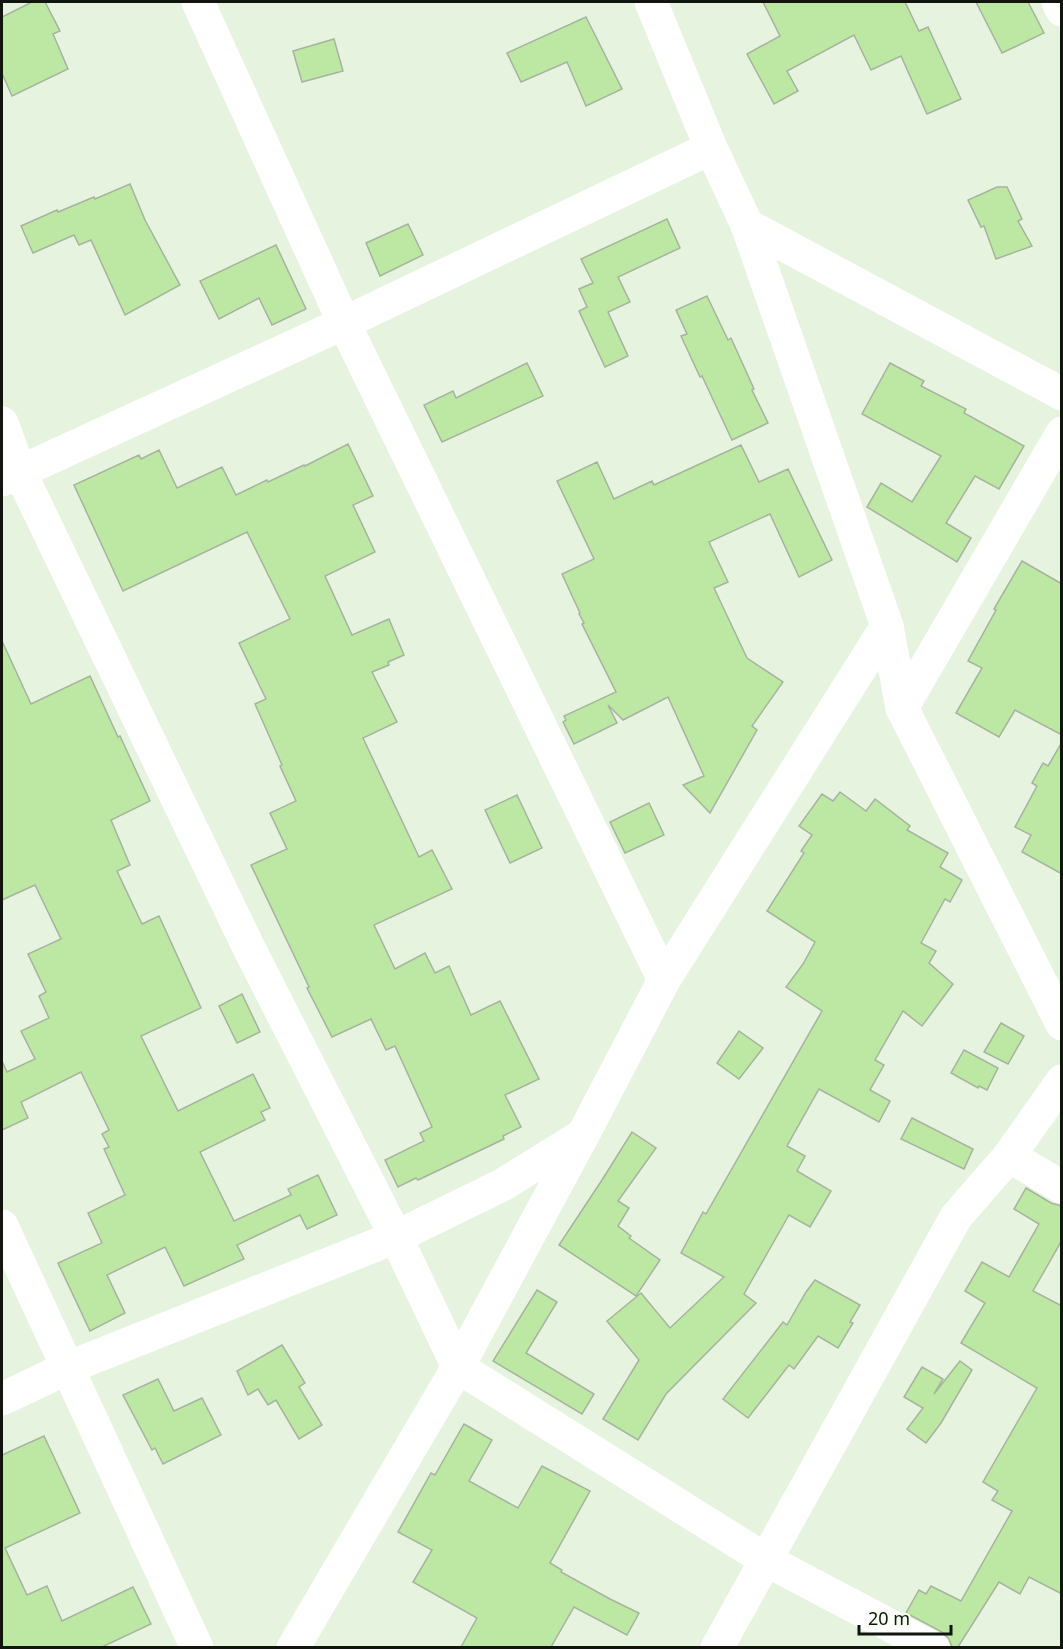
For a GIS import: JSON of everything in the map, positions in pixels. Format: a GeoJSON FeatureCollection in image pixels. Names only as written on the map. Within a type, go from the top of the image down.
{"type":"FeatureCollection","features":[{"type":"Feature","properties":{"kind":"street"},"geometry":{"type":"LineString","coordinates":[[198,2],[344,323],[664,980]]}},
{"type":"Feature","properties":{"kind":"street"},"geometry":{"type":"LineString","coordinates":[[651,2],[711,148],[747,225],[887,626],[902,708],[1062,1024]]}},
{"type":"Feature","properties":{"kind":"street"},"geometry":{"type":"LineString","coordinates":[[1058,2],[1062,10]]}},
{"type":"Feature","properties":{"kind":"street"},"geometry":{"type":"LineString","coordinates":[[11,476],[344,323],[711,148]]}},
{"type":"Feature","properties":{"kind":"street"},"geometry":{"type":"LineString","coordinates":[[747,225],[1062,394]]}},
{"type":"Feature","properties":{"kind":"street"},"geometry":{"type":"LineString","coordinates":[[2,423],[11,476],[396,1237],[458,1367],[766,1560],[933,1647]]}},
{"type":"Feature","properties":{"kind":"street"},"geometry":{"type":"LineString","coordinates":[[902,708],[1062,433]]}},
{"type":"Feature","properties":{"kind":"street"},"geometry":{"type":"LineString","coordinates":[[292,1647],[458,1367],[664,980],[887,626]]}},
{"type":"Feature","properties":{"kind":"street"},"geometry":{"type":"LineString","coordinates":[[717,1647],[956,1217],[1009,1156],[1062,1082]]}},
{"type":"Feature","properties":{"kind":"street"},"geometry":{"type":"LineString","coordinates":[[2,1399],[67,1368],[396,1237],[504,1184],[583,1135]]}},
{"type":"Feature","properties":{"kind":"street"},"geometry":{"type":"LineString","coordinates":[[1009,1156],[1062,1187]]}},
{"type":"Feature","properties":{"kind":"street"},"geometry":{"type":"LineString","coordinates":[[2,1226],[197,1647]]}},
{"type":"Feature","properties":{"kind":"building"},"geometry":{"type":"Polygon","coordinates":[[[32,2],[45,2],[60,31],[53,34],[68,69],[12,96],[2,73],[2,17],[32,2]]]}},
{"type":"Feature","properties":{"kind":"building"},"geometry":{"type":"Polygon","coordinates":[[[763,2],[905,2],[919,31],[928,27],[961,99],[927,114],[901,56],[871,70],[854,35],[787,71],[798,91],[774,104],[747,54],[780,36],[763,2]]]}},
{"type":"Feature","properties":{"kind":"building"},"geometry":{"type":"Polygon","coordinates":[[[976,2],[1028,2],[1044,33],[1002,53],[976,2]]]}},
{"type":"Feature","properties":{"kind":"building"},"geometry":{"type":"Polygon","coordinates":[[[586,17],[622,89],[586,106],[567,62],[521,82],[507,53],[586,17]]]}},
{"type":"Feature","properties":{"kind":"building"},"geometry":{"type":"Polygon","coordinates":[[[334,39],[343,71],[302,82],[293,51],[334,39]]]}},
{"type":"Feature","properties":{"kind":"building"},"geometry":{"type":"Polygon","coordinates":[[[130,184],[145,220],[180,285],[125,315],[91,240],[79,245],[74,235],[33,253],[21,226],[57,210],[58,212],[94,197],[95,199],[130,184]]]}},
{"type":"Feature","properties":{"kind":"building"},"geometry":{"type":"Polygon","coordinates":[[[997,187],[1007,187],[1022,219],[1018,221],[1032,246],[996,259],[984,226],[981,227],[968,200],[997,187]]]}},
{"type":"Feature","properties":{"kind":"building"},"geometry":{"type":"Polygon","coordinates":[[[667,219],[680,248],[618,277],[630,302],[608,312],[628,356],[605,367],[579,311],[587,307],[579,289],[593,283],[581,259],[667,219]]]}},
{"type":"Feature","properties":{"kind":"building"},"geometry":{"type":"Polygon","coordinates":[[[408,224],[423,255],[380,276],[366,243],[408,224]]]}},
{"type":"Feature","properties":{"kind":"building"},"geometry":{"type":"Polygon","coordinates":[[[276,245],[306,309],[272,325],[259,298],[219,319],[200,281],[276,245]]]}},
{"type":"Feature","properties":{"kind":"building"},"geometry":{"type":"Polygon","coordinates":[[[707,296],[728,340],[731,338],[768,423],[732,440],[681,336],[687,334],[676,310],[707,296]]]}},
{"type":"Feature","properties":{"kind":"building"},"geometry":{"type":"Polygon","coordinates":[[[527,363],[543,396],[442,442],[424,405],[453,391],[456,398],[527,363]]]}},
{"type":"Feature","properties":{"kind":"building"},"geometry":{"type":"Polygon","coordinates":[[[890,363],[924,381],[921,386],[966,409],[964,413],[1024,446],[999,489],[975,476],[946,523],[971,538],[957,562],[867,507],[881,483],[912,502],[941,456],[862,414],[890,363]]]}},
{"type":"Feature","properties":{"kind":"building"},"geometry":{"type":"Polygon","coordinates":[[[348,444],[373,496],[353,505],[375,552],[325,576],[352,635],[389,619],[404,655],[372,672],[397,722],[363,738],[419,857],[432,850],[452,889],[374,925],[395,969],[425,953],[435,973],[449,966],[471,1015],[500,1001],[539,1079],[505,1095],[521,1127],[503,1136],[504,1139],[418,1180],[416,1178],[398,1187],[385,1160],[424,1141],[420,1133],[432,1127],[395,1046],[386,1050],[371,1019],[332,1037],[251,865],[287,849],[270,813],[296,801],[255,704],[266,699],[239,643],[290,619],[247,532],[123,591],[74,485],[139,455],[141,459],[159,450],[177,488],[222,467],[236,495],[267,480],[268,482],[305,466],[348,444]]]}},
{"type":"Feature","properties":{"kind":"building"},"geometry":{"type":"Polygon","coordinates":[[[741,445],[759,482],[788,469],[832,560],[799,577],[770,514],[709,542],[728,582],[714,588],[747,658],[783,682],[752,726],[757,730],[710,813],[683,785],[704,776],[668,697],[623,720],[608,705],[617,723],[574,744],[563,722],[566,720],[564,716],[616,692],[582,624],[584,623],[580,613],[562,574],[594,559],[557,481],[597,462],[614,499],[652,481],[654,485],[741,445]]]}},
{"type":"Feature","properties":{"kind":"building"},"geometry":{"type":"Polygon","coordinates":[[[1022,561],[1062,584],[1062,735],[1015,710],[999,737],[956,713],[982,668],[968,661],[996,610],[994,609],[1022,561]]]}},
{"type":"Feature","properties":{"kind":"building"},"geometry":{"type":"Polygon","coordinates":[[[2,641],[31,704],[90,676],[150,801],[111,820],[130,865],[117,871],[142,924],[159,916],[201,1008],[141,1036],[178,1111],[253,1074],[270,1108],[261,1112],[265,1120],[200,1152],[234,1221],[291,1195],[288,1189],[318,1175],[337,1215],[307,1229],[300,1215],[237,1245],[244,1259],[184,1286],[165,1247],[107,1275],[125,1313],[90,1331],[58,1263],[102,1243],[88,1213],[125,1195],[104,1149],[109,1147],[102,1134],[109,1130],[81,1072],[21,1102],[28,1118],[2,1130],[2,1061],[7,1072],[35,1059],[21,1031],[49,1018],[39,996],[46,992],[28,954],[61,939],[35,885],[2,900],[2,641]]]}},
{"type":"Feature","properties":{"kind":"building"},"geometry":{"type":"Polygon","coordinates":[[[1062,742],[1062,874],[1022,852],[1031,835],[1015,827],[1037,786],[1032,783],[1043,763],[1048,766],[1062,742]]]}},
{"type":"Feature","properties":{"kind":"building"},"geometry":{"type":"Polygon","coordinates":[[[840,792],[866,811],[875,799],[910,826],[907,830],[948,853],[940,867],[962,880],[950,902],[945,899],[921,943],[936,951],[929,963],[953,984],[922,1026],[903,1011],[875,1060],[884,1065],[870,1090],[890,1101],[879,1122],[819,1089],[787,1146],[805,1156],[797,1171],[831,1191],[810,1227],[789,1215],[744,1294],[756,1303],[666,1394],[638,1440],[603,1419],[639,1360],[607,1321],[641,1293],[670,1328],[724,1277],[681,1253],[703,1212],[706,1214],[822,1011],[786,987],[803,964],[815,942],[767,911],[804,853],[801,851],[812,835],[799,826],[822,794],[833,801],[840,792]]]}},
{"type":"Feature","properties":{"kind":"building"},"geometry":{"type":"Polygon","coordinates":[[[517,795],[542,848],[510,863],[485,810],[517,795]]]}},
{"type":"Feature","properties":{"kind":"building"},"geometry":{"type":"Polygon","coordinates":[[[649,803],[664,835],[625,853],[610,822],[649,803]]]}},
{"type":"Feature","properties":{"kind":"building"},"geometry":{"type":"Polygon","coordinates":[[[242,994],[260,1032],[237,1043],[219,1006],[242,994]]]}},
{"type":"Feature","properties":{"kind":"building"},"geometry":{"type":"Polygon","coordinates":[[[1001,1023],[1024,1036],[1008,1064],[984,1052],[1001,1023]]]}},
{"type":"Feature","properties":{"kind":"building"},"geometry":{"type":"Polygon","coordinates":[[[739,1031],[763,1048],[739,1079],[717,1063],[739,1031]]]}},
{"type":"Feature","properties":{"kind":"building"},"geometry":{"type":"Polygon","coordinates":[[[964,1050],[998,1068],[987,1090],[979,1086],[978,1088],[951,1073],[964,1050]]]}},
{"type":"Feature","properties":{"kind":"building"},"geometry":{"type":"Polygon","coordinates":[[[912,1118],[973,1149],[964,1169],[901,1139],[912,1118]]]}},
{"type":"Feature","properties":{"kind":"building"},"geometry":{"type":"Polygon","coordinates":[[[632,1132],[656,1148],[618,1201],[629,1208],[618,1226],[631,1236],[629,1238],[660,1260],[636,1296],[559,1245],[632,1132]]]}},
{"type":"Feature","properties":{"kind":"building"},"geometry":{"type":"Polygon","coordinates":[[[1026,1188],[1051,1203],[1062,1206],[1062,1240],[1033,1291],[1062,1306],[1062,1594],[1029,1577],[1020,1594],[999,1582],[958,1647],[952,1647],[949,1639],[942,1632],[906,1613],[919,1590],[926,1594],[931,1586],[961,1601],[1012,1511],[992,1500],[998,1491],[983,1482],[1037,1388],[961,1343],[985,1303],[965,1291],[982,1262],[1009,1277],[1039,1224],[1014,1209],[1026,1188]]]}},
{"type":"Feature","properties":{"kind":"building"},"geometry":{"type":"Polygon","coordinates":[[[815,1280],[860,1305],[850,1322],[853,1323],[838,1348],[818,1336],[794,1369],[789,1365],[748,1418],[723,1399],[783,1322],[787,1325],[815,1280]]]}},
{"type":"Feature","properties":{"kind":"building"},"geometry":{"type":"Polygon","coordinates":[[[537,1290],[557,1302],[526,1353],[594,1394],[582,1414],[493,1361],[537,1290]]]}},
{"type":"Feature","properties":{"kind":"building"},"geometry":{"type":"Polygon","coordinates":[[[282,1345],[305,1383],[299,1387],[322,1425],[299,1439],[276,1400],[268,1405],[258,1389],[248,1395],[237,1371],[282,1345]]]}},
{"type":"Feature","properties":{"kind":"building"},"geometry":{"type":"Polygon","coordinates":[[[960,1361],[972,1370],[941,1423],[926,1443],[907,1429],[923,1408],[904,1397],[922,1367],[943,1379],[934,1394],[960,1361]]]}},
{"type":"Feature","properties":{"kind":"building"},"geometry":{"type":"Polygon","coordinates":[[[158,1379],[174,1411],[202,1398],[221,1435],[163,1464],[155,1448],[152,1450],[123,1395],[158,1379]]]}},
{"type":"Feature","properties":{"kind":"building"},"geometry":{"type":"Polygon","coordinates":[[[464,1424],[492,1440],[469,1481],[518,1508],[542,1466],[590,1491],[550,1563],[562,1570],[561,1572],[639,1613],[627,1635],[574,1607],[551,1647],[461,1647],[477,1618],[413,1582],[432,1550],[398,1532],[431,1473],[435,1475],[464,1424]]]}},
{"type":"Feature","properties":{"kind":"building"},"geometry":{"type":"Polygon","coordinates":[[[44,1436],[80,1513],[5,1548],[27,1595],[47,1586],[62,1621],[133,1587],[151,1624],[102,1647],[2,1647],[2,1455],[44,1436]]]}}]}
